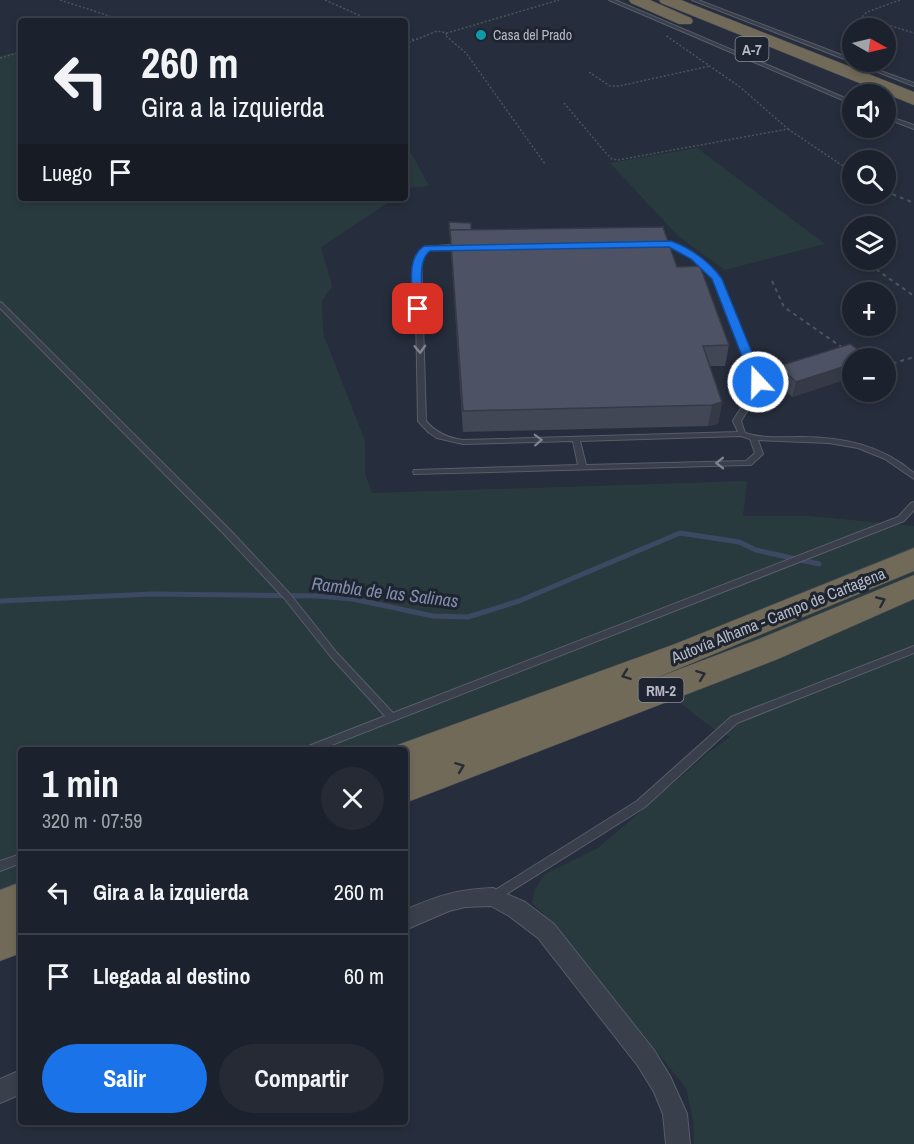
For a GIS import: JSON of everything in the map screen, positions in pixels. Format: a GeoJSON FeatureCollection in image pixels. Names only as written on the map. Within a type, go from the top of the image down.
{"type":"FeatureCollection","features":[{"type":"Feature","properties":{"kind":"highway","name":"A-7"},"geometry":{"type":"LineString","coordinates":[[667,0],[914,99]]}},
{"type":"Feature","properties":{"kind":"highway","name":"A-7"},"geometry":{"type":"LineString","coordinates":[[638,6],[842,84]]}},
{"type":"Feature","properties":{"kind":"highway"},"geometry":{"type":"LineString","coordinates":[[812,59],[914,94]]}},
{"type":"Feature","properties":{"kind":"highway"},"geometry":{"type":"LineString","coordinates":[[777,60],[842,88]]}},
{"type":"Feature","properties":{"kind":"highway"},"geometry":{"type":"LineString","coordinates":[[896,107],[914,114]]}},
{"type":"Feature","properties":{"kind":"highway","name":"Autovía Alhama - Campo de Cartagena"},"geometry":{"type":"LineString","coordinates":[[408,757],[687,653],[914,559]]}},
{"type":"Feature","properties":{"kind":"highway","name":"Autovía Alhama - Campo de Cartagena"},"geometry":{"type":"LineString","coordinates":[[408,787],[766,650],[914,586]]}},
{"type":"Feature","properties":{"kind":"highway"},"geometry":{"type":"LineString","coordinates":[[0,908],[18,901]]}},
{"type":"Feature","properties":{"kind":"highway"},"geometry":{"type":"LineString","coordinates":[[0,942],[18,935]]}},
{"type":"Feature","properties":{"kind":"street"},"geometry":{"type":"LineString","coordinates":[[408,919],[447,902],[465,898],[493,897],[517,909],[546,931],[646,1058],[662,1084],[675,1114],[678,1144]]}},
{"type":"Feature","properties":{"kind":"street"},"geometry":{"type":"LineString","coordinates":[[0,1091],[18,1083]]}},
{"type":"Feature","properties":{"kind":"lane"},"geometry":{"type":"LineString","coordinates":[[611,0],[638,6],[842,98]]}},
{"type":"Feature","properties":{"kind":"lane"},"geometry":{"type":"LineString","coordinates":[[694,0],[842,57]]}},
{"type":"Feature","properties":{"kind":"lane"},"geometry":{"type":"LineString","coordinates":[[881,72],[914,85]]}},
{"type":"Feature","properties":{"kind":"lane"},"geometry":{"type":"LineString","coordinates":[[896,120],[914,127]]}},
{"type":"Feature","properties":{"kind":"lane"},"geometry":{"type":"LineString","coordinates":[[646,243],[663,242],[681,248],[709,268],[722,290],[758,382],[757,393],[736,421],[742,434]]}},
{"type":"Feature","properties":{"kind":"lane"},"geometry":{"type":"LineString","coordinates":[[474,246],[428,248],[418,257],[422,421],[439,437],[463,442],[742,434],[753,438],[823,439],[876,450],[900,463],[914,477]]}},
{"type":"Feature","properties":{"kind":"lane"},"geometry":{"type":"LineString","coordinates":[[0,304],[227,532],[287,596],[334,655],[392,718]]}},
{"type":"Feature","properties":{"kind":"lane"},"geometry":{"type":"LineString","coordinates":[[417,472],[748,463],[759,454],[753,438]]}},
{"type":"Feature","properties":{"kind":"lane"},"geometry":{"type":"LineString","coordinates":[[576,439],[582,466]]}},
{"type":"Feature","properties":{"kind":"lane"},"geometry":{"type":"LineString","coordinates":[[317,747],[901,519],[914,505]]}},
{"type":"Feature","properties":{"kind":"lane"},"geometry":{"type":"LineString","coordinates":[[493,897],[641,804],[734,720],[914,648]]}},
{"type":"Feature","properties":{"kind":"lane"},"geometry":{"type":"LineString","coordinates":[[0,866],[18,859]]}},
{"type":"Feature","properties":{"kind":"path"},"geometry":{"type":"LineString","coordinates":[[60,0],[116,18]]}},
{"type":"Feature","properties":{"kind":"path"},"geometry":{"type":"LineString","coordinates":[[325,0],[365,18]]}},
{"type":"Feature","properties":{"kind":"path"},"geometry":{"type":"LineString","coordinates":[[408,43],[437,31],[447,33],[558,0]]}},
{"type":"Feature","properties":{"kind":"path"},"geometry":{"type":"LineString","coordinates":[[900,0],[867,12],[862,17],[914,33]]}},
{"type":"Feature","properties":{"kind":"path"},"geometry":{"type":"LineString","coordinates":[[638,6],[643,20],[740,87],[788,129],[842,165]]}},
{"type":"Feature","properties":{"kind":"path"},"geometry":{"type":"LineString","coordinates":[[447,33],[445,35],[466,53],[487,80],[545,164]]}},
{"type":"Feature","properties":{"kind":"path"},"geometry":{"type":"LineString","coordinates":[[408,37],[414,40]]}},
{"type":"Feature","properties":{"kind":"path"},"geometry":{"type":"LineString","coordinates":[[0,58],[18,53]]}},
{"type":"Feature","properties":{"kind":"path"},"geometry":{"type":"LineString","coordinates":[[589,72],[610,86],[619,86],[710,66]]}},
{"type":"Feature","properties":{"kind":"path"},"geometry":{"type":"LineString","coordinates":[[564,103],[605,152],[612,159],[618,160],[788,129]]}},
{"type":"Feature","properties":{"kind":"path"},"geometry":{"type":"LineString","coordinates":[[896,196],[914,203]]}},
{"type":"Feature","properties":{"kind":"path"},"geometry":{"type":"LineString","coordinates":[[877,270],[914,296]]}},
{"type":"Feature","properties":{"kind":"path"},"geometry":{"type":"LineString","coordinates":[[772,281],[784,307],[843,348]]}},
{"type":"Feature","properties":{"kind":"path"},"geometry":{"type":"LineString","coordinates":[[896,363],[914,357]]}},
{"type":"Feature","properties":{"kind":"shaded area"},"geometry":{"type":"Polygon","coordinates":[[[18,52],[18,201],[390,201],[321,247],[332,286],[322,301],[323,333],[365,441],[365,474],[372,493],[747,481],[743,516],[809,516],[914,526],[914,1144],[694,1144],[693,1120],[686,1088],[556,926],[532,903],[535,889],[545,874],[598,848],[730,737],[715,730],[636,669],[408,749],[408,747],[18,747],[18,898],[0,905],[0,56],[18,52]]]}},
{"type":"Feature","properties":{"kind":"shaded area"},"geometry":{"type":"Polygon","coordinates":[[[697,148],[825,244],[725,270],[678,236],[610,163],[697,148]]]}},
{"type":"Feature","properties":{"kind":"shaded area"},"geometry":{"type":"Polygon","coordinates":[[[408,153],[412,154],[429,186],[408,189],[408,153]]]}},
{"type":"Feature","properties":{"kind":"building"},"geometry":{"type":"Polygon","coordinates":[[[449,222],[471,223],[471,230],[450,230],[450,236],[449,222]]]}},
{"type":"Feature","properties":{"kind":"building"},"geometry":{"type":"Polygon","coordinates":[[[663,227],[677,267],[700,266],[729,345],[703,346],[722,402],[712,405],[463,411],[450,230],[663,227]]]}},
{"type":"Feature","properties":{"kind":"building"},"geometry":{"type":"Polygon","coordinates":[[[850,344],[856,348],[842,348],[842,367],[796,382],[779,366],[850,344]]]}},
{"type":"Feature","properties":{"kind":"waterway","name":"Rambla de las Salinas"},"geometry":{"type":"LineString","coordinates":[[0,601],[152,594],[318,596],[353,599],[433,616],[468,617],[519,601],[680,533],[739,542],[756,550],[819,564]]}},
{"type":"Feature","properties":{"kind":"place","name":"Casa del Prado"},"geometry":{"type":"Point","coordinates":[481,35]}},
{"type":"Feature","properties":{"kind":"route"},"geometry":{"type":"LineString","coordinates":[[418,309],[418,257],[428,248],[663,242],[681,248],[709,268],[717,279],[758,382]]}}]}
